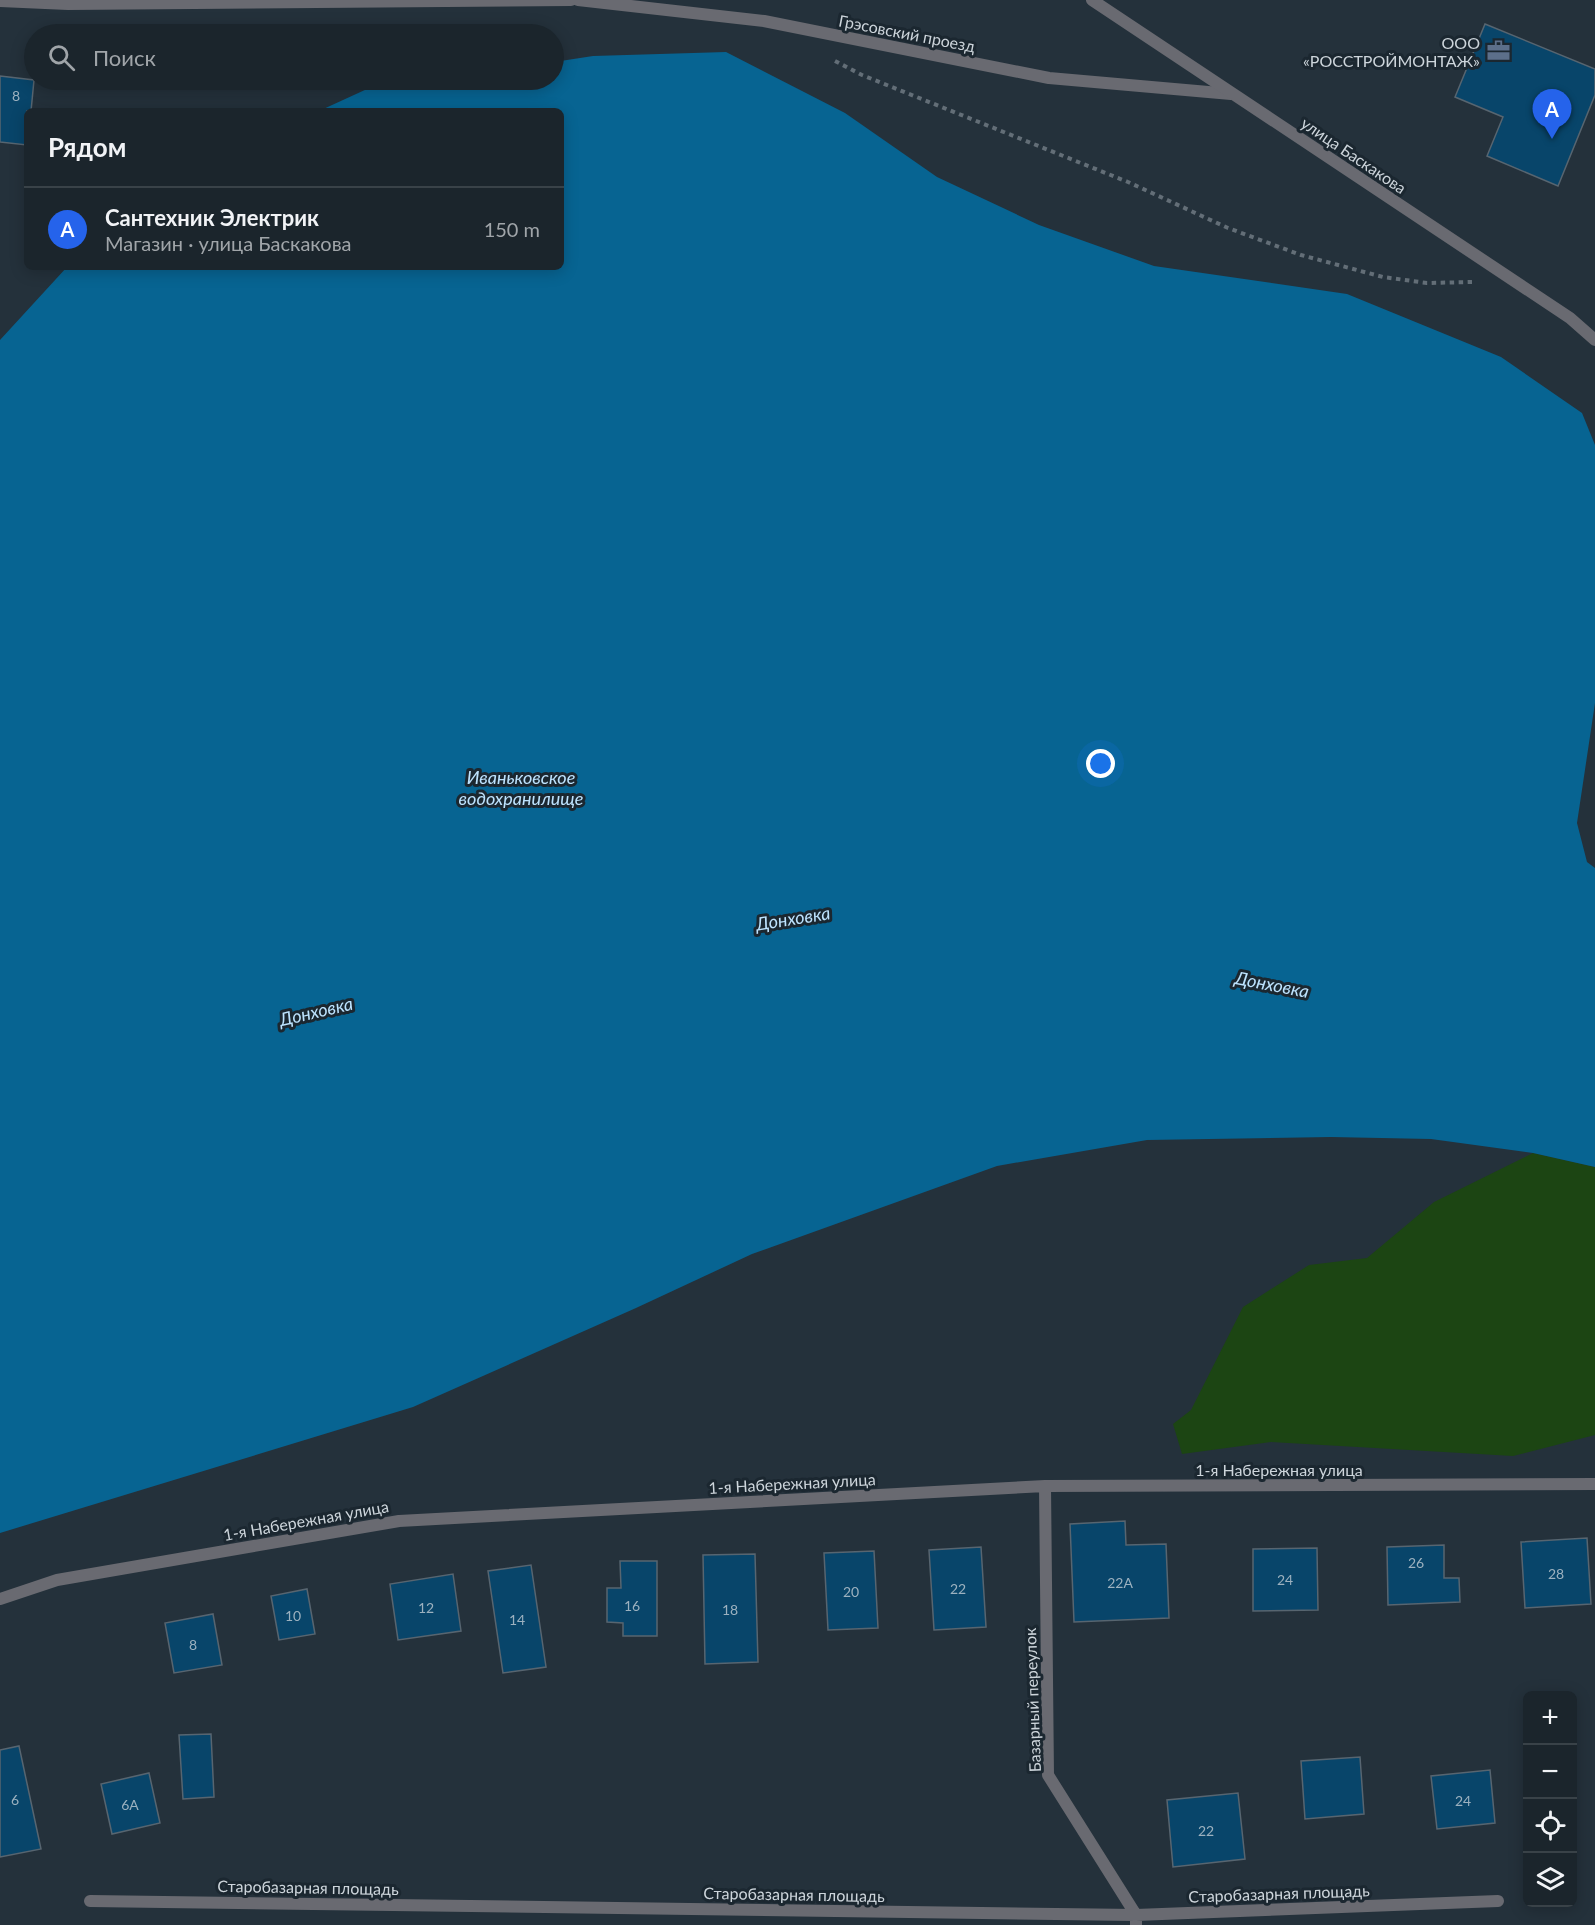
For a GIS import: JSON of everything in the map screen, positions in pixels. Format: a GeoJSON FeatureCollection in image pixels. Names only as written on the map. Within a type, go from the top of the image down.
{"type":"FeatureCollection","features":[{"type":"Feature","properties":{"kind":"street"},"geometry":{"type":"LineString","coordinates":[[0,1],[68,4],[571,0]]}},
{"type":"Feature","properties":{"kind":"street","name":"Грэсовский проезд"},"geometry":{"type":"LineString","coordinates":[[578,0],[764,21],[1049,78],[1231,94]]}},
{"type":"Feature","properties":{"kind":"street","name":"улица Баскакова"},"geometry":{"type":"LineString","coordinates":[[1092,0],[1570,318],[1595,340]]}},
{"type":"Feature","properties":{"kind":"street","name":"1-я Набережная улица"},"geometry":{"type":"LineString","coordinates":[[0,1599],[57,1580],[399,1521],[1045,1486],[1595,1484]]}},
{"type":"Feature","properties":{"kind":"street","name":"Базарный переулок"},"geometry":{"type":"LineString","coordinates":[[1045,1486],[1048,1775],[1136,1920]]}},
{"type":"Feature","properties":{"kind":"street","name":"Старобазарная площадь"},"geometry":{"type":"LineString","coordinates":[[90,1901],[1136,1920],[1498,1901]]}},
{"type":"Feature","properties":{"kind":"path"},"geometry":{"type":"LineString","coordinates":[[832,59],[861,75],[1128,182],[1228,228],[1301,255],[1383,277],[1427,283],[1516,282]]}},
{"type":"Feature","properties":{"kind":"green space"},"geometry":{"type":"Polygon","coordinates":[[[1533,1153],[1595,1167],[1595,1435],[1513,1456],[1271,1442],[1182,1454],[1173,1424],[1191,1410],[1243,1307],[1309,1265],[1367,1258],[1434,1202],[1533,1153]]]}},
{"type":"Feature","properties":{"kind":"water","name":"Иваньковское водохранилище"},"geometry":{"type":"Polygon","coordinates":[[[726,52],[845,113],[937,177],[1039,225],[1154,266],[1347,294],[1501,357],[1582,413],[1595,445],[1595,703],[1577,823],[1587,862],[1595,868],[1595,1167],[1533,1153],[1431,1139],[1331,1137],[1147,1140],[997,1166],[752,1254],[413,1407],[0,1533],[0,340],[64,270],[564,270],[564,108],[326,108],[365,90],[564,90],[564,60],[593,56],[726,52]]]}},
{"type":"Feature","properties":{"kind":"building"},"geometry":{"type":"Polygon","coordinates":[[[1485,24],[1595,69],[1595,95],[1558,186],[1487,156],[1503,117],[1455,97],[1485,24]]]}},
{"type":"Feature","properties":{"kind":"building"},"geometry":{"type":"Polygon","coordinates":[[[0,76],[24,79],[24,90],[33,90],[31,108],[24,108],[24,145],[0,142],[0,76]]]}},
{"type":"Feature","properties":{"kind":"building"},"geometry":{"type":"Polygon","coordinates":[[[1125,1521],[1126,1545],[1166,1544],[1169,1618],[1074,1622],[1070,1524],[1125,1521]]]}},
{"type":"Feature","properties":{"kind":"building"},"geometry":{"type":"Polygon","coordinates":[[[1587,1538],[1591,1604],[1525,1608],[1521,1542],[1587,1538]]]}},
{"type":"Feature","properties":{"kind":"building"},"geometry":{"type":"Polygon","coordinates":[[[1444,1545],[1444,1578],[1459,1578],[1460,1602],[1388,1605],[1387,1547],[1444,1545]]]}},
{"type":"Feature","properties":{"kind":"building"},"geometry":{"type":"Polygon","coordinates":[[[981,1547],[986,1627],[934,1630],[929,1550],[981,1547]]]}},
{"type":"Feature","properties":{"kind":"building"},"geometry":{"type":"Polygon","coordinates":[[[1317,1548],[1318,1610],[1253,1611],[1253,1549],[1317,1548]]]}},
{"type":"Feature","properties":{"kind":"building"},"geometry":{"type":"Polygon","coordinates":[[[874,1551],[878,1628],[828,1630],[824,1553],[874,1551]]]}},
{"type":"Feature","properties":{"kind":"building"},"geometry":{"type":"Polygon","coordinates":[[[755,1554],[758,1662],[705,1664],[703,1555],[755,1554]]]}},
{"type":"Feature","properties":{"kind":"building"},"geometry":{"type":"Polygon","coordinates":[[[620,1561],[657,1561],[657,1636],[623,1636],[623,1623],[607,1622],[607,1588],[621,1588],[620,1561]]]}},
{"type":"Feature","properties":{"kind":"building"},"geometry":{"type":"Polygon","coordinates":[[[531,1565],[546,1667],[503,1673],[488,1571],[531,1565]]]}},
{"type":"Feature","properties":{"kind":"building"},"geometry":{"type":"Polygon","coordinates":[[[453,1574],[461,1631],[398,1640],[390,1584],[453,1574]]]}},
{"type":"Feature","properties":{"kind":"building"},"geometry":{"type":"Polygon","coordinates":[[[307,1589],[315,1634],[279,1640],[271,1596],[307,1589]]]}},
{"type":"Feature","properties":{"kind":"building"},"geometry":{"type":"Polygon","coordinates":[[[213,1614],[222,1665],[174,1673],[165,1623],[213,1614]]]}},
{"type":"Feature","properties":{"kind":"building"},"geometry":{"type":"Polygon","coordinates":[[[211,1734],[214,1797],[183,1799],[179,1735],[211,1734]]]}},
{"type":"Feature","properties":{"kind":"building"},"geometry":{"type":"Polygon","coordinates":[[[19,1746],[41,1849],[0,1857],[0,1750],[19,1746]]]}},
{"type":"Feature","properties":{"kind":"building"},"geometry":{"type":"Polygon","coordinates":[[[1360,1757],[1364,1814],[1305,1819],[1301,1761],[1360,1757]]]}},
{"type":"Feature","properties":{"kind":"building"},"geometry":{"type":"Polygon","coordinates":[[[1490,1770],[1495,1823],[1437,1829],[1431,1776],[1490,1770]]]}},
{"type":"Feature","properties":{"kind":"building"},"geometry":{"type":"Polygon","coordinates":[[[149,1773],[160,1823],[112,1834],[101,1784],[149,1773]]]}},
{"type":"Feature","properties":{"kind":"building"},"geometry":{"type":"Polygon","coordinates":[[[1238,1793],[1245,1859],[1173,1867],[1167,1800],[1238,1793]]]}},
{"type":"Feature","properties":{"kind":"place","name":"ООО «РОССТРОЙМОНТАЖ»"},"geometry":{"type":"Point","coordinates":[1498,51]}},
{"type":"Feature","properties":{"kind":"place","name":"Сантехник Электрик"},"geometry":{"type":"Point","coordinates":[1552,139]}},
{"type":"Feature","properties":{"kind":"water label","name":"Донховка"},"geometry":{"type":"Point","coordinates":[793,918]}},
{"type":"Feature","properties":{"kind":"water label","name":"Донховка"},"geometry":{"type":"Point","coordinates":[1272,984]}},
{"type":"Feature","properties":{"kind":"water label","name":"Донховка"},"geometry":{"type":"Point","coordinates":[316,1011]}}]}
